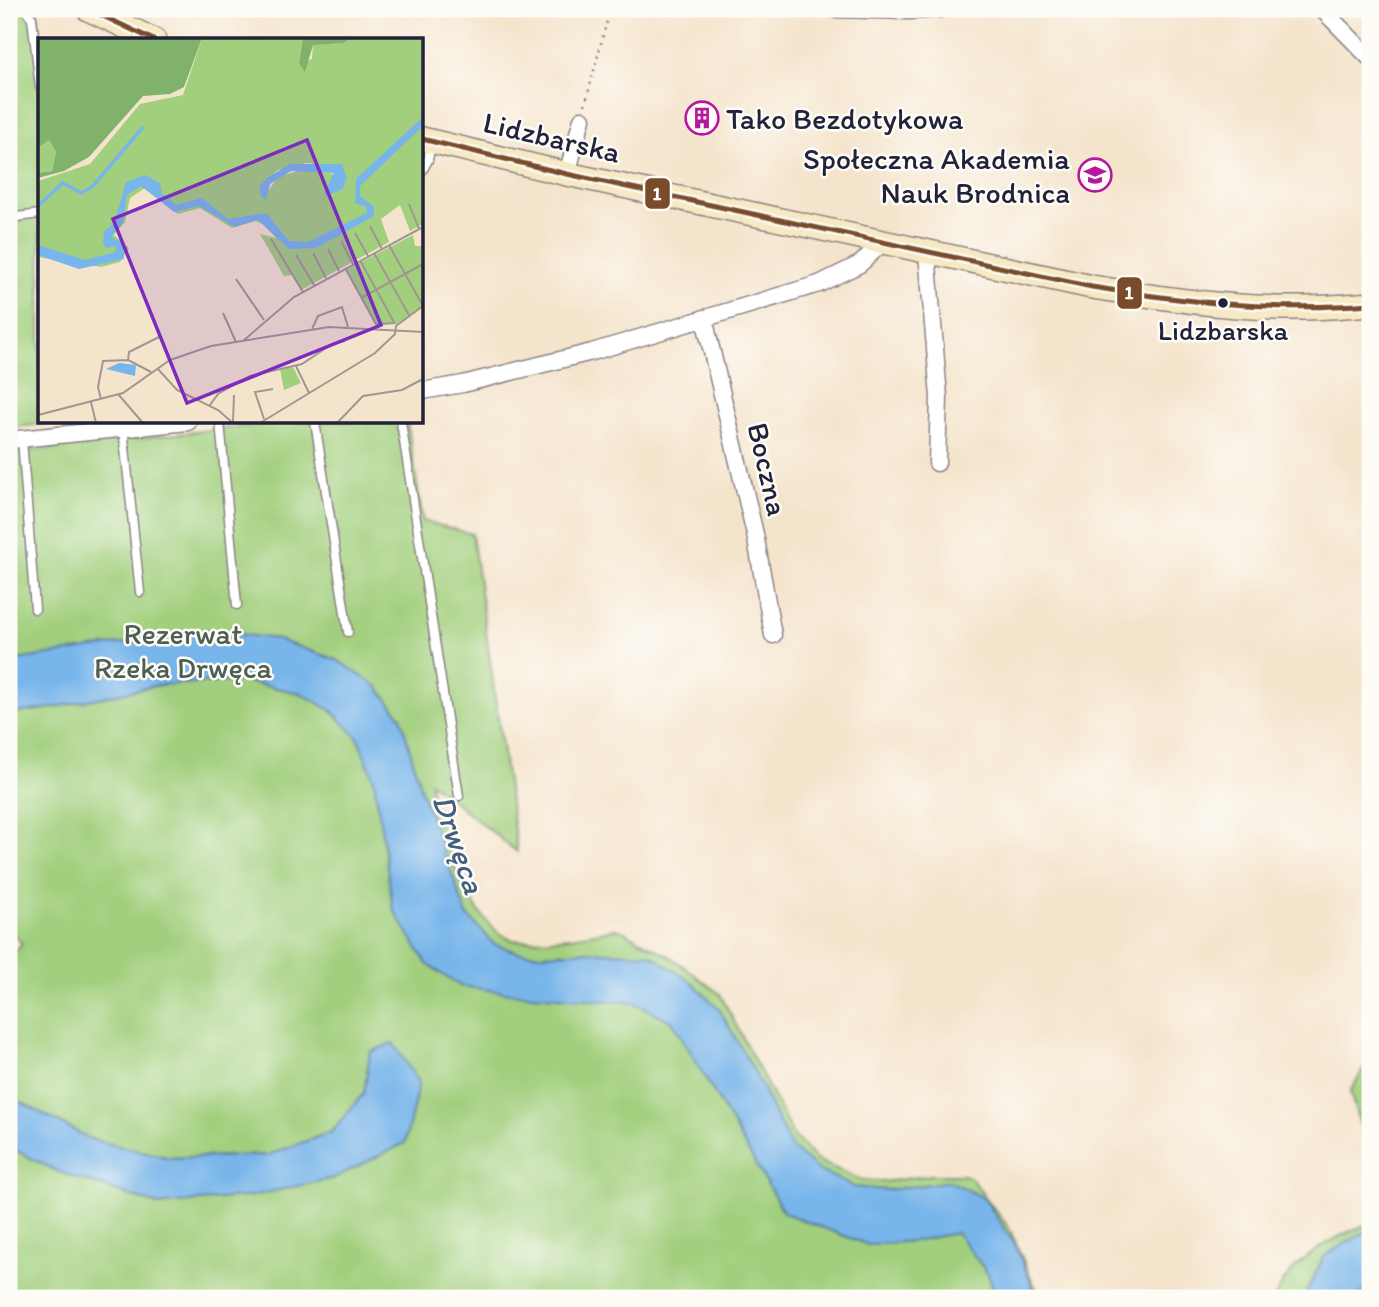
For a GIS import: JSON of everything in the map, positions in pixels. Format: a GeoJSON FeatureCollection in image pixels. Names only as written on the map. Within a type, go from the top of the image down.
{"type":"FeatureCollection","features":[{"type":"Feature","properties":{"kind":"main road"},"geometry":{"type":"LineString","coordinates":[[88,9],[150,38]]}},
{"type":"Feature","properties":{"kind":"main road","name":"Lidzbarska"},"geometry":{"type":"LineString","coordinates":[[427,140],[568,174],[1092,287],[1176,300],[1301,309],[1370,304]]}},
{"type":"Feature","properties":{"kind":"street"},"geometry":{"type":"LineString","coordinates":[[834,9],[942,9]]}},
{"type":"Feature","properties":{"kind":"street"},"geometry":{"type":"LineString","coordinates":[[1322,9],[1370,58]]}},
{"type":"Feature","properties":{"kind":"street"},"geometry":{"type":"LineString","coordinates":[[568,174],[582,119]]}},
{"type":"Feature","properties":{"kind":"street"},"geometry":{"type":"LineString","coordinates":[[424,391],[463,384],[592,352],[819,284],[860,264],[882,243]]}},
{"type":"Feature","properties":{"kind":"street"},"geometry":{"type":"LineString","coordinates":[[927,252],[939,397],[937,463]]}},
{"type":"Feature","properties":{"kind":"street","name":"Boczna"},"geometry":{"type":"LineString","coordinates":[[704,318],[755,534],[773,635]]}},
{"type":"Feature","properties":{"kind":"street"},"geometry":{"type":"LineString","coordinates":[[15,440],[78,427],[123,428],[166,424]]}},
{"type":"Feature","properties":{"kind":"lane"},"geometry":{"type":"LineString","coordinates":[[25,9],[32,18],[38,70]]}},
{"type":"Feature","properties":{"kind":"lane"},"geometry":{"type":"LineString","coordinates":[[424,167],[428,160],[427,140]]}},
{"type":"Feature","properties":{"kind":"lane"},"geometry":{"type":"LineString","coordinates":[[9,218],[38,214]]}},
{"type":"Feature","properties":{"kind":"lane"},"geometry":{"type":"LineString","coordinates":[[220,424],[237,605]]}},
{"type":"Feature","properties":{"kind":"lane"},"geometry":{"type":"LineString","coordinates":[[315,424],[348,632]]}},
{"type":"Feature","properties":{"kind":"lane"},"geometry":{"type":"LineString","coordinates":[[401,424],[460,796]]}},
{"type":"Feature","properties":{"kind":"lane"},"geometry":{"type":"LineString","coordinates":[[123,428],[140,592]]}},
{"type":"Feature","properties":{"kind":"lane"},"geometry":{"type":"LineString","coordinates":[[15,440],[36,610]]}},
{"type":"Feature","properties":{"kind":"path"},"geometry":{"type":"LineString","coordinates":[[582,119],[610,9]]}},
{"type":"Feature","properties":{"kind":"green space"},"geometry":{"type":"Polygon","coordinates":[[[9,9],[37,10],[41,38],[38,38],[38,424],[41,424],[9,428],[9,9]]]}},
{"type":"Feature","properties":{"kind":"green space"},"geometry":{"type":"Polygon","coordinates":[[[264,424],[407,424],[423,521],[472,534],[517,852],[430,782],[447,847],[469,896],[483,916],[497,931],[515,941],[565,938],[615,929],[671,957],[720,994],[793,1135],[816,1160],[861,1180],[884,1182],[931,1175],[970,1177],[1009,1228],[1040,1298],[9,1298],[9,1147],[59,1172],[158,1205],[334,1178],[364,1093],[332,1132],[268,1155],[170,1158],[90,1139],[9,1096],[9,959],[22,943],[9,931],[9,453],[264,424]]]}},
{"type":"Feature","properties":{"kind":"green space"},"geometry":{"type":"Polygon","coordinates":[[[1370,1059],[1370,1142],[1364,1138],[1350,1092],[1370,1059]]]}},
{"type":"Feature","properties":{"kind":"green space"},"geometry":{"type":"Polygon","coordinates":[[[1370,1223],[1370,1298],[1275,1298],[1282,1284],[1302,1261],[1342,1235],[1370,1223]]]}},
{"type":"Feature","properties":{"kind":"water","name":"Rezerwat Rzeka Drwęca"},"geometry":{"type":"Polygon","coordinates":[[[208,630],[276,639],[337,660],[377,686],[401,717],[421,790],[467,915],[494,944],[517,952],[542,954],[585,951],[650,954],[693,983],[719,1009],[753,1069],[791,1147],[818,1170],[854,1187],[887,1190],[950,1181],[984,1198],[1014,1243],[1038,1298],[997,1298],[988,1274],[957,1233],[914,1241],[868,1245],[784,1213],[673,1022],[635,1003],[518,994],[460,986],[427,964],[393,909],[374,780],[358,738],[332,711],[300,693],[242,681],[159,685],[52,708],[9,714],[9,661],[208,630]]]}},
{"type":"Feature","properties":{"kind":"water"},"geometry":{"type":"Polygon","coordinates":[[[393,1043],[419,1082],[405,1143],[334,1178],[252,1196],[158,1205],[59,1172],[9,1147],[9,1096],[90,1139],[170,1158],[268,1155],[332,1132],[364,1093],[370,1052],[393,1043]]]}},
{"type":"Feature","properties":{"kind":"water"},"geometry":{"type":"Polygon","coordinates":[[[1370,1229],[1370,1284],[1357,1298],[1304,1298],[1324,1256],[1370,1229]]]}},
{"type":"Feature","properties":{"kind":"transit line","name":"1"},"geometry":{"type":"LineString","coordinates":[[88,9],[150,38]]}},
{"type":"Feature","properties":{"kind":"transit line","name":"1"},"geometry":{"type":"LineString","coordinates":[[424,139],[567,174],[1092,287],[1231,304],[1300,307],[1370,304]]}},
{"type":"Feature","properties":{"kind":"place","name":"Tako Bezdotykowa"},"geometry":{"type":"Point","coordinates":[702,118]}},
{"type":"Feature","properties":{"kind":"place","name":"Społeczna Akademia Nauk Brodnica"},"geometry":{"type":"Point","coordinates":[1095,175]}},
{"type":"Feature","properties":{"kind":"place","name":"Lidzbarska"},"geometry":{"type":"Point","coordinates":[1223,303]}},
{"type":"Feature","properties":{"kind":"water label","name":"Drwęca"},"geometry":{"type":"Point","coordinates":[459,844]}}]}
